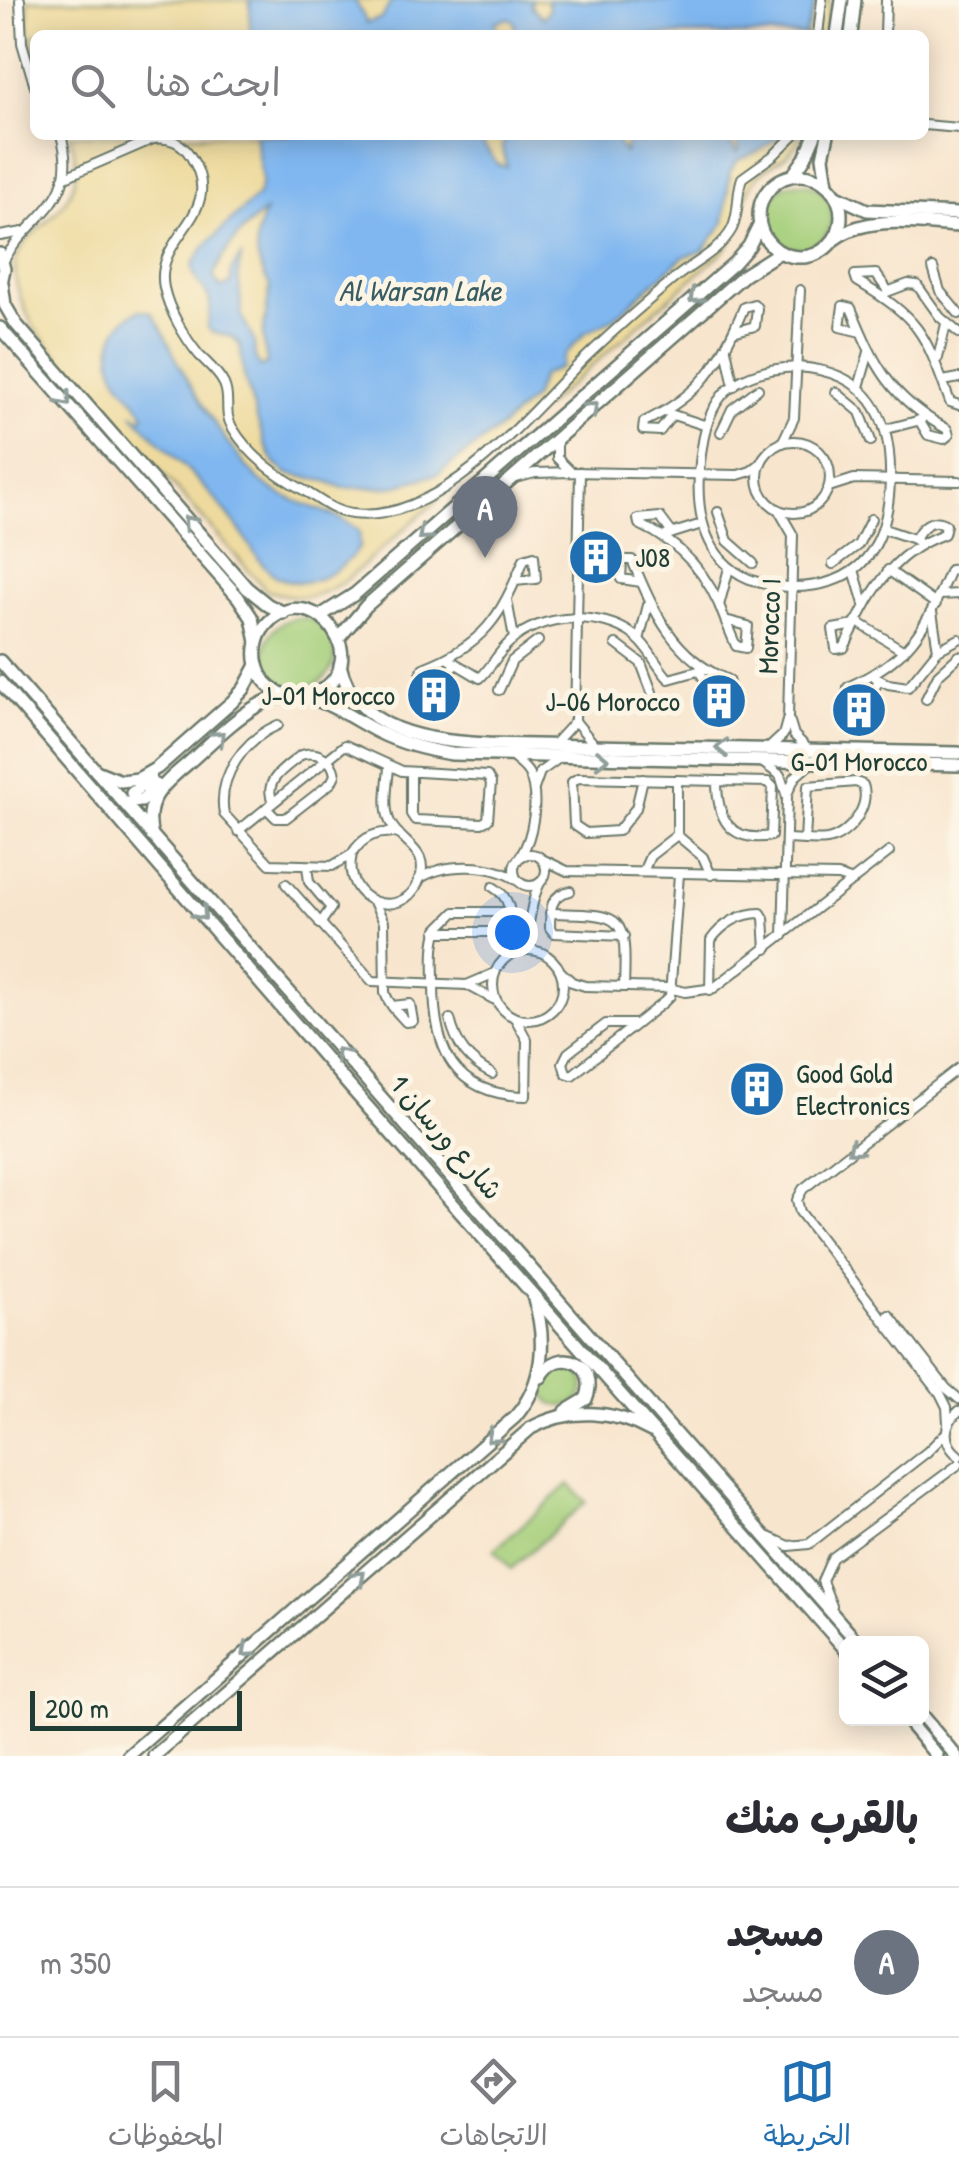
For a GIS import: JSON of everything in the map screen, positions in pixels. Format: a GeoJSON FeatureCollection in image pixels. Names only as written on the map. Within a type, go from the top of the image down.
{"type":"FeatureCollection","features":[{"type":"Feature","properties":{"kind":"street"},"geometry":{"type":"LineString","coordinates":[[20,0],[22,43],[30,70]]}},
{"type":"Feature","properties":{"kind":"street"},"geometry":{"type":"LineString","coordinates":[[819,30],[822,0]]}},
{"type":"Feature","properties":{"kind":"street"},"geometry":{"type":"LineString","coordinates":[[838,30],[842,0]]}},
{"type":"Feature","properties":{"kind":"street"},"geometry":{"type":"LineString","coordinates":[[851,30],[855,0]]}},
{"type":"Feature","properties":{"kind":"street"},"geometry":{"type":"LineString","coordinates":[[884,30],[886,0]]}},
{"type":"Feature","properties":{"kind":"street"},"geometry":{"type":"LineString","coordinates":[[929,125],[959,128]]}},
{"type":"Feature","properties":{"kind":"street"},"geometry":{"type":"LineString","coordinates":[[62,140],[63,178],[46,212],[1,258],[5,304],[16,324],[247,588],[284,613]]}},
{"type":"Feature","properties":{"kind":"street"},"geometry":{"type":"LineString","coordinates":[[63,178],[151,140]]}},
{"type":"Feature","properties":{"kind":"street"},"geometry":{"type":"LineString","coordinates":[[171,140],[184,148],[200,174],[202,192],[196,210],[168,257],[163,279],[166,294],[197,352],[222,380],[228,422],[255,457],[282,478],[331,507],[348,514],[366,514],[399,508],[448,485],[532,415],[598,346],[726,238],[736,218],[742,178],[789,140]]}},
{"type":"Feature","properties":{"kind":"street"},"geometry":{"type":"LineString","coordinates":[[813,140],[793,174],[777,181],[765,193],[759,209],[760,226],[767,242],[780,252],[808,256],[822,251],[854,228],[873,224],[959,226]]}},
{"type":"Feature","properties":{"kind":"street"},"geometry":{"type":"LineString","coordinates":[[827,140],[823,164],[827,184]]}},
{"type":"Feature","properties":{"kind":"street"},"geometry":{"type":"LineString","coordinates":[[793,174],[811,176],[827,184],[837,196],[866,210],[959,214]]}},
{"type":"Feature","properties":{"kind":"street"},"geometry":{"type":"LineString","coordinates":[[833,240],[841,219],[837,196]]}},
{"type":"Feature","properties":{"kind":"street"},"geometry":{"type":"LineString","coordinates":[[320,616],[355,594],[734,263],[760,226]]}},
{"type":"Feature","properties":{"kind":"street"},"geometry":{"type":"LineString","coordinates":[[0,236],[23,232]]}},
{"type":"Feature","properties":{"kind":"street"},"geometry":{"type":"LineString","coordinates":[[339,638],[366,606],[751,269],[780,252]]}},
{"type":"Feature","properties":{"kind":"street"},"geometry":{"type":"LineString","coordinates":[[933,268],[944,298],[959,314]]}},
{"type":"Feature","properties":{"kind":"street"},"geometry":{"type":"LineString","coordinates":[[959,333],[946,324],[915,284],[885,293],[912,321],[937,361],[950,402],[959,405]]}},
{"type":"Feature","properties":{"kind":"street"},"geometry":{"type":"LineString","coordinates":[[510,480],[535,473],[738,476],[750,472],[782,443],[794,418],[800,290]]}},
{"type":"Feature","properties":{"kind":"street"},"geometry":{"type":"LineString","coordinates":[[932,307],[944,298]]}},
{"type":"Feature","properties":{"kind":"street"},"geometry":{"type":"LineString","coordinates":[[937,361],[946,324]]}},
{"type":"Feature","properties":{"kind":"street"},"geometry":{"type":"LineString","coordinates":[[0,328],[238,597],[252,618],[257,642],[256,665],[238,696],[157,768],[132,781],[116,780],[91,769]]}},
{"type":"Feature","properties":{"kind":"street"},"geometry":{"type":"LineString","coordinates":[[704,425],[669,413],[701,384],[734,332]]}},
{"type":"Feature","properties":{"kind":"street"},"geometry":{"type":"LineString","coordinates":[[861,332],[892,389],[923,419],[886,429]]}},
{"type":"Feature","properties":{"kind":"street"},"geometry":{"type":"LineString","coordinates":[[726,349],[734,386]]}},
{"type":"Feature","properties":{"kind":"street"},"geometry":{"type":"LineString","coordinates":[[858,387],[869,352]]}},
{"type":"Feature","properties":{"kind":"street"},"geometry":{"type":"LineString","coordinates":[[798,367],[831,373],[858,387],[873,402],[886,429],[890,480],[884,528],[872,553],[854,570],[833,581],[794,587],[762,583],[729,568],[714,551],[702,524],[699,475],[704,425],[718,400],[734,386],[764,372],[798,367]]}},
{"type":"Feature","properties":{"kind":"street"},"geometry":{"type":"LineString","coordinates":[[943,381],[959,378]]}},
{"type":"Feature","properties":{"kind":"street"},"geometry":{"type":"LineString","coordinates":[[721,432],[732,408],[758,390]]}},
{"type":"Feature","properties":{"kind":"street"},"geometry":{"type":"LineString","coordinates":[[836,392],[860,412],[872,441]]}},
{"type":"Feature","properties":{"kind":"street"},"geometry":{"type":"LineString","coordinates":[[718,400],[732,408]]}},
{"type":"Feature","properties":{"kind":"street"},"geometry":{"type":"LineString","coordinates":[[860,412],[873,402]]}},
{"type":"Feature","properties":{"kind":"street"},"geometry":{"type":"LineString","coordinates":[[792,536],[807,510],[821,500],[829,487],[829,467],[822,454],[804,442],[794,418]]}},
{"type":"Feature","properties":{"kind":"street"},"geometry":{"type":"LineString","coordinates":[[557,439],[557,458],[576,472]]}},
{"type":"Feature","properties":{"kind":"street"},"geometry":{"type":"LineString","coordinates":[[782,443],[804,442]]}},
{"type":"Feature","properties":{"kind":"street"},"geometry":{"type":"LineString","coordinates":[[760,489],[761,463]]}},
{"type":"Feature","properties":{"kind":"street"},"geometry":{"type":"LineString","coordinates":[[829,467],[854,479]]}},
{"type":"Feature","properties":{"kind":"street"},"geometry":{"type":"LineString","coordinates":[[554,745],[575,721],[576,472]]}},
{"type":"Feature","properties":{"kind":"street"},"geometry":{"type":"LineString","coordinates":[[738,476],[760,489],[778,509],[807,510]]}},
{"type":"Feature","properties":{"kind":"street"},"geometry":{"type":"LineString","coordinates":[[829,487],[854,479],[959,480]]}},
{"type":"Feature","properties":{"kind":"street","name":"Morocco I"},"geometry":{"type":"LineString","coordinates":[[768,749],[783,734],[788,717],[794,587],[792,536],[778,509]]}},
{"type":"Feature","properties":{"kind":"street"},"geometry":{"type":"LineString","coordinates":[[718,512],[728,541],[753,563]]}},
{"type":"Feature","properties":{"kind":"street"},"geometry":{"type":"LineString","coordinates":[[834,564],[858,545],[870,518]]}},
{"type":"Feature","properties":{"kind":"street"},"geometry":{"type":"LineString","coordinates":[[702,524],[667,535],[698,569],[726,620]]}},
{"type":"Feature","properties":{"kind":"street"},"geometry":{"type":"LineString","coordinates":[[884,528],[919,541],[888,570],[856,623],[904,651]]}},
{"type":"Feature","properties":{"kind":"street"},"geometry":{"type":"LineString","coordinates":[[714,551],[728,541]]}},
{"type":"Feature","properties":{"kind":"street"},"geometry":{"type":"LineString","coordinates":[[858,545],[872,553]]}},
{"type":"Feature","properties":{"kind":"street"},"geometry":{"type":"LineString","coordinates":[[720,604],[729,568]]}},
{"type":"Feature","properties":{"kind":"street"},"geometry":{"type":"LineString","coordinates":[[959,569],[950,570],[936,604],[904,651],[876,678],[906,688],[938,650],[959,639]]}},
{"type":"Feature","properties":{"kind":"street"},"geometry":{"type":"LineString","coordinates":[[854,570],[864,604]]}},
{"type":"Feature","properties":{"kind":"street"},"geometry":{"type":"LineString","coordinates":[[888,570],[936,604]]}},
{"type":"Feature","properties":{"kind":"street"},"geometry":{"type":"LineString","coordinates":[[516,581],[482,635],[452,661],[480,678],[514,638],[548,622],[578,619],[610,624],[639,640],[669,679],[702,670],[676,644],[649,603],[641,582]]}},
{"type":"Feature","properties":{"kind":"street"},"geometry":{"type":"LineString","coordinates":[[936,604],[959,594]]}},
{"type":"Feature","properties":{"kind":"street"},"geometry":{"type":"LineString","coordinates":[[506,600],[514,638]]}},
{"type":"Feature","properties":{"kind":"street"},"geometry":{"type":"LineString","coordinates":[[639,640],[649,603]]}},
{"type":"Feature","properties":{"kind":"street"},"geometry":{"type":"LineString","coordinates":[[936,604],[938,650]]}},
{"type":"Feature","properties":{"kind":"street"},"geometry":{"type":"LineString","coordinates":[[257,642],[265,627],[284,613],[302,611],[320,616],[339,638],[346,686],[365,711],[396,727],[454,742],[768,749],[868,762],[959,766]]}},
{"type":"Feature","properties":{"kind":"street"},"geometry":{"type":"LineString","coordinates":[[499,690],[512,661],[538,641]]}},
{"type":"Feature","properties":{"kind":"street"},"geometry":{"type":"LineString","coordinates":[[616,644],[640,663],[652,692]]}},
{"type":"Feature","properties":{"kind":"street"},"geometry":{"type":"LineString","coordinates":[[500,652],[512,661]]}},
{"type":"Feature","properties":{"kind":"street"},"geometry":{"type":"LineString","coordinates":[[640,663],[652,654]]}},
{"type":"Feature","properties":{"kind":"street"},"geometry":{"type":"LineString","coordinates":[[926,699],[938,674],[959,656]]}},
{"type":"Feature","properties":{"kind":"street","name":"شارع ورسان 1"},"geometry":{"type":"LineString","coordinates":[[0,661],[852,1636]]}},
{"type":"Feature","properties":{"kind":"street"},"geometry":{"type":"LineString","coordinates":[[926,664],[938,674]]}},
{"type":"Feature","properties":{"kind":"street"},"geometry":{"type":"LineString","coordinates":[[256,665],[266,682],[287,696]]}},
{"type":"Feature","properties":{"kind":"street"},"geometry":{"type":"LineString","coordinates":[[308,696],[331,682],[340,665]]}},
{"type":"Feature","properties":{"kind":"street","name":"شارع ورسان 1"},"geometry":{"type":"LineString","coordinates":[[0,682],[839,1642]]}},
{"type":"Feature","properties":{"kind":"street"},"geometry":{"type":"LineString","coordinates":[[153,839],[150,806],[159,790],[250,710],[287,696],[308,696],[330,703],[378,732],[422,748],[468,756],[764,763],[810,756],[894,752],[959,754]]}},
{"type":"Feature","properties":{"kind":"street"},"geometry":{"type":"LineString","coordinates":[[788,717],[794,735],[810,756]]}},
{"type":"Feature","properties":{"kind":"street"},"geometry":{"type":"LineString","coordinates":[[575,721],[596,746]]}},
{"type":"Feature","properties":{"kind":"street"},"geometry":{"type":"LineString","coordinates":[[278,725],[258,737],[233,762],[222,808],[270,864],[332,866],[352,854],[388,813]]}},
{"type":"Feature","properties":{"kind":"street"},"geometry":{"type":"LineString","coordinates":[[238,831],[346,745],[389,767],[411,773],[487,776],[488,820],[414,820],[411,773]]}},
{"type":"Feature","properties":{"kind":"street"},"geometry":{"type":"LineString","coordinates":[[868,762],[893,758],[894,752]]}},
{"type":"Feature","properties":{"kind":"street"},"geometry":{"type":"LineString","coordinates":[[314,753],[326,759],[335,772],[331,782],[284,819],[276,818],[270,805],[270,784],[302,755],[314,753]]}},
{"type":"Feature","properties":{"kind":"street"},"geometry":{"type":"LineString","coordinates":[[173,754],[134,791],[132,799],[140,802],[156,785],[173,777]]}},
{"type":"Feature","properties":{"kind":"street"},"geometry":{"type":"LineString","coordinates":[[511,756],[528,772],[532,794],[531,833],[514,870],[530,905]]}},
{"type":"Feature","properties":{"kind":"street"},"geometry":{"type":"LineString","coordinates":[[787,797],[810,756]]}},
{"type":"Feature","properties":{"kind":"street"},"geometry":{"type":"LineString","coordinates":[[532,794],[540,772],[559,758]]}},
{"type":"Feature","properties":{"kind":"street"},"geometry":{"type":"LineString","coordinates":[[764,763],[780,775],[787,797],[784,936]]}},
{"type":"Feature","properties":{"kind":"street"},"geometry":{"type":"LineString","coordinates":[[389,767],[388,813],[399,834],[412,844],[420,858],[420,879]]}},
{"type":"Feature","properties":{"kind":"street"},"geometry":{"type":"LineString","coordinates":[[644,780],[639,803],[618,831],[586,833],[574,825],[570,797],[576,778],[717,781],[772,784],[771,836],[745,838],[738,834],[718,811],[717,781]]}},
{"type":"Feature","properties":{"kind":"street"},"geometry":{"type":"LineString","coordinates":[[676,780],[677,835],[703,857],[711,875]]}},
{"type":"Feature","properties":{"kind":"street"},"geometry":{"type":"LineString","coordinates":[[786,839],[805,840],[831,839],[852,824],[863,808],[863,785],[856,782],[808,786],[805,840]]}},
{"type":"Feature","properties":{"kind":"street"},"geometry":{"type":"LineString","coordinates":[[516,952],[529,930],[530,905],[546,867],[531,833]]}},
{"type":"Feature","properties":{"kind":"street"},"geometry":{"type":"LineString","coordinates":[[371,835],[399,834]]}},
{"type":"Feature","properties":{"kind":"street"},"geometry":{"type":"LineString","coordinates":[[643,872],[650,856],[677,835]]}},
{"type":"Feature","properties":{"kind":"street"},"geometry":{"type":"LineString","coordinates":[[497,1002],[493,988],[495,973],[503,960],[529,950],[542,952],[572,982],[584,986],[710,990],[889,852]]}},
{"type":"Feature","properties":{"kind":"street"},"geometry":{"type":"LineString","coordinates":[[352,854],[352,880]]}},
{"type":"Feature","properties":{"kind":"street"},"geometry":{"type":"LineString","coordinates":[[495,870],[528,854],[567,870],[838,876],[853,881]]}},
{"type":"Feature","properties":{"kind":"street"},"geometry":{"type":"LineString","coordinates":[[420,858],[440,869]]}},
{"type":"Feature","properties":{"kind":"street"},"geometry":{"type":"LineString","coordinates":[[307,866],[310,882],[332,908],[320,924]]}},
{"type":"Feature","properties":{"kind":"street"},"geometry":{"type":"LineString","coordinates":[[332,866],[372,901],[384,922],[383,983],[392,1006]]}},
{"type":"Feature","properties":{"kind":"street"},"geometry":{"type":"LineString","coordinates":[[384,922],[420,879],[440,869],[495,870],[532,886],[567,870]]}},
{"type":"Feature","properties":{"kind":"street"},"geometry":{"type":"LineString","coordinates":[[636,1024],[604,1025],[568,1053],[563,1063],[566,1073],[572,1075],[664,1002],[672,988],[678,874]]}},
{"type":"Feature","properties":{"kind":"street"},"geometry":{"type":"LineString","coordinates":[[286,884],[366,977],[383,983],[434,984],[466,986],[497,1002],[515,1018],[526,1040],[526,1096],[481,1087],[450,1061],[436,1030],[434,984],[436,932],[446,917],[455,912],[510,912]]}},
{"type":"Feature","properties":{"kind":"street"},"geometry":{"type":"LineString","coordinates":[[436,932],[500,934],[508,927],[510,912],[504,894],[493,887]]}},
{"type":"Feature","properties":{"kind":"street"},"geometry":{"type":"LineString","coordinates":[[570,890],[556,898],[550,913],[550,928],[558,935],[624,936]]}},
{"type":"Feature","properties":{"kind":"street"},"geometry":{"type":"LineString","coordinates":[[372,901],[397,902]]}},
{"type":"Feature","properties":{"kind":"street"},"geometry":{"type":"LineString","coordinates":[[550,913],[604,915],[624,936],[624,987]]}},
{"type":"Feature","properties":{"kind":"street"},"geometry":{"type":"LineString","coordinates":[[710,990],[710,940],[724,927],[743,915],[761,913],[766,949]]}},
{"type":"Feature","properties":{"kind":"street"},"geometry":{"type":"LineString","coordinates":[[529,930],[542,952]]}},
{"type":"Feature","properties":{"kind":"street"},"geometry":{"type":"LineString","coordinates":[[560,1001],[564,987],[562,972]]}},
{"type":"Feature","properties":{"kind":"street"},"geometry":{"type":"LineString","coordinates":[[466,986],[495,973]]}},
{"type":"Feature","properties":{"kind":"street"},"geometry":{"type":"LineString","coordinates":[[526,1040],[560,1001],[584,986]]}},
{"type":"Feature","properties":{"kind":"street"},"geometry":{"type":"LineString","coordinates":[[515,1018],[542,1018]]}},
{"type":"Feature","properties":{"kind":"street"},"geometry":{"type":"LineString","coordinates":[[450,1020],[463,1051],[492,1074]]}},
{"type":"Feature","properties":{"kind":"street"},"geometry":{"type":"LineString","coordinates":[[450,1061],[463,1051]]}},
{"type":"Feature","properties":{"kind":"street"},"geometry":{"type":"LineString","coordinates":[[959,1068],[803,1189],[797,1200],[800,1212],[940,1392],[948,1406],[949,1446],[959,1456]]}},
{"type":"Feature","properties":{"kind":"street"},"geometry":{"type":"LineString","coordinates":[[526,1403],[538,1375],[542,1347],[540,1316],[530,1288]]}},
{"type":"Feature","properties":{"kind":"street"},"geometry":{"type":"LineString","coordinates":[[890,1315],[946,1388],[959,1399]]}},
{"type":"Feature","properties":{"kind":"street"},"geometry":{"type":"LineString","coordinates":[[128,1756],[509,1422],[526,1403],[548,1365],[562,1359],[582,1365],[590,1385],[586,1399],[520,1435],[154,1756]]}},
{"type":"Feature","properties":{"kind":"street"},"geometry":{"type":"LineString","coordinates":[[756,1529],[784,1545],[809,1544],[927,1452],[959,1411]]}},
{"type":"Feature","properties":{"kind":"street"},"geometry":{"type":"LineString","coordinates":[[544,1420],[610,1414],[635,1422],[662,1439]]}},
{"type":"Feature","properties":{"kind":"street"},"geometry":{"type":"LineString","coordinates":[[853,1636],[824,1593],[822,1580],[828,1563],[959,1464]]}},
{"type":"Feature","properties":{"kind":"street"},"geometry":{"type":"LineString","coordinates":[[929,1724],[956,1756]]}},
{"type":"Feature","properties":{"kind":"street"},"geometry":{"type":"LineString","coordinates":[[912,1726],[937,1756]]}},
{"type":"Feature","properties":{"kind":"green space"},"geometry":{"type":"Polygon","coordinates":[[[799,183],[812,185],[822,193],[830,203],[830,229],[822,239],[812,247],[799,249],[786,247],[776,239],[768,229],[766,216],[768,203],[776,193],[786,185],[799,183]]]}},
{"type":"Feature","properties":{"kind":"green space"},"geometry":{"type":"Polygon","coordinates":[[[300,618],[314,620],[325,628],[333,639],[333,667],[325,678],[314,686],[300,688],[286,686],[275,678],[267,667],[265,653],[267,639],[275,628],[286,620],[300,618]]]}},
{"type":"Feature","properties":{"kind":"green space"},"geometry":{"type":"Polygon","coordinates":[[[563,1364],[578,1370],[584,1385],[578,1400],[563,1406],[548,1400],[542,1385],[548,1370],[563,1364]]]}},
{"type":"Feature","properties":{"kind":"green space"},"geometry":{"type":"Polygon","coordinates":[[[569,1484],[586,1502],[511,1569],[494,1550],[569,1484]]]}},
{"type":"Feature","properties":{"kind":"sand"},"geometry":{"type":"Polygon","coordinates":[[[28,0],[830,0],[826,30],[30,30],[30,38],[28,0]]]}},
{"type":"Feature","properties":{"kind":"sand"},"geometry":{"type":"Polygon","coordinates":[[[70,140],[799,140],[756,178],[725,250],[346,580],[317,595],[300,597],[267,591],[33,327],[18,290],[15,266],[29,239],[66,200],[74,182],[76,161],[70,140]]]}},
{"type":"Feature","properties":{"kind":"water"},"geometry":{"type":"Polygon","coordinates":[[[250,0],[355,0],[367,23],[382,18],[392,0],[532,0],[531,6],[543,18],[549,9],[547,0],[816,1],[807,30],[514,30],[515,22],[509,18],[495,22],[497,30],[250,30],[250,0]]]}},
{"type":"Feature","properties":{"kind":"water","name":"Al Warsan Lake"},"geometry":{"type":"Polygon","coordinates":[[[256,140],[480,140],[498,165],[507,167],[504,140],[617,140],[625,153],[627,140],[728,140],[737,153],[737,140],[774,140],[738,160],[730,171],[724,223],[703,251],[683,257],[614,318],[585,333],[564,356],[560,368],[542,375],[533,398],[500,428],[438,474],[392,487],[343,488],[288,474],[275,464],[265,445],[244,376],[240,345],[232,337],[211,332],[207,326],[210,304],[192,265],[207,244],[258,195],[262,181],[256,140]],[[266,211],[235,239],[213,276],[221,288],[231,284],[231,271],[242,255],[238,272],[242,317],[254,341],[260,367],[267,364],[263,336],[270,286],[256,249],[266,211]]]}},
{"type":"Feature","properties":{"kind":"water"},"geometry":{"type":"Polygon","coordinates":[[[140,310],[151,312],[206,409],[256,477],[279,493],[359,531],[360,547],[335,571],[303,582],[274,575],[220,505],[132,413],[141,418],[145,415],[117,377],[111,347],[117,329],[140,310]]]}},
{"type":"Feature","properties":{"kind":"place","name":"J08"},"geometry":{"type":"Point","coordinates":[596,557]}},
{"type":"Feature","properties":{"kind":"place","name":"مسجد"},"geometry":{"type":"Point","coordinates":[485,558]}},
{"type":"Feature","properties":{"kind":"place","name":"J-01 Morocco"},"geometry":{"type":"Point","coordinates":[434,695]}},
{"type":"Feature","properties":{"kind":"place","name":"J-06 Morocco"},"geometry":{"type":"Point","coordinates":[719,701]}},
{"type":"Feature","properties":{"kind":"place","name":"G-01 Morocco"},"geometry":{"type":"Point","coordinates":[859,710]}},
{"type":"Feature","properties":{"kind":"place","name":"Good Gold Electronics"},"geometry":{"type":"Point","coordinates":[757,1089]}}]}
